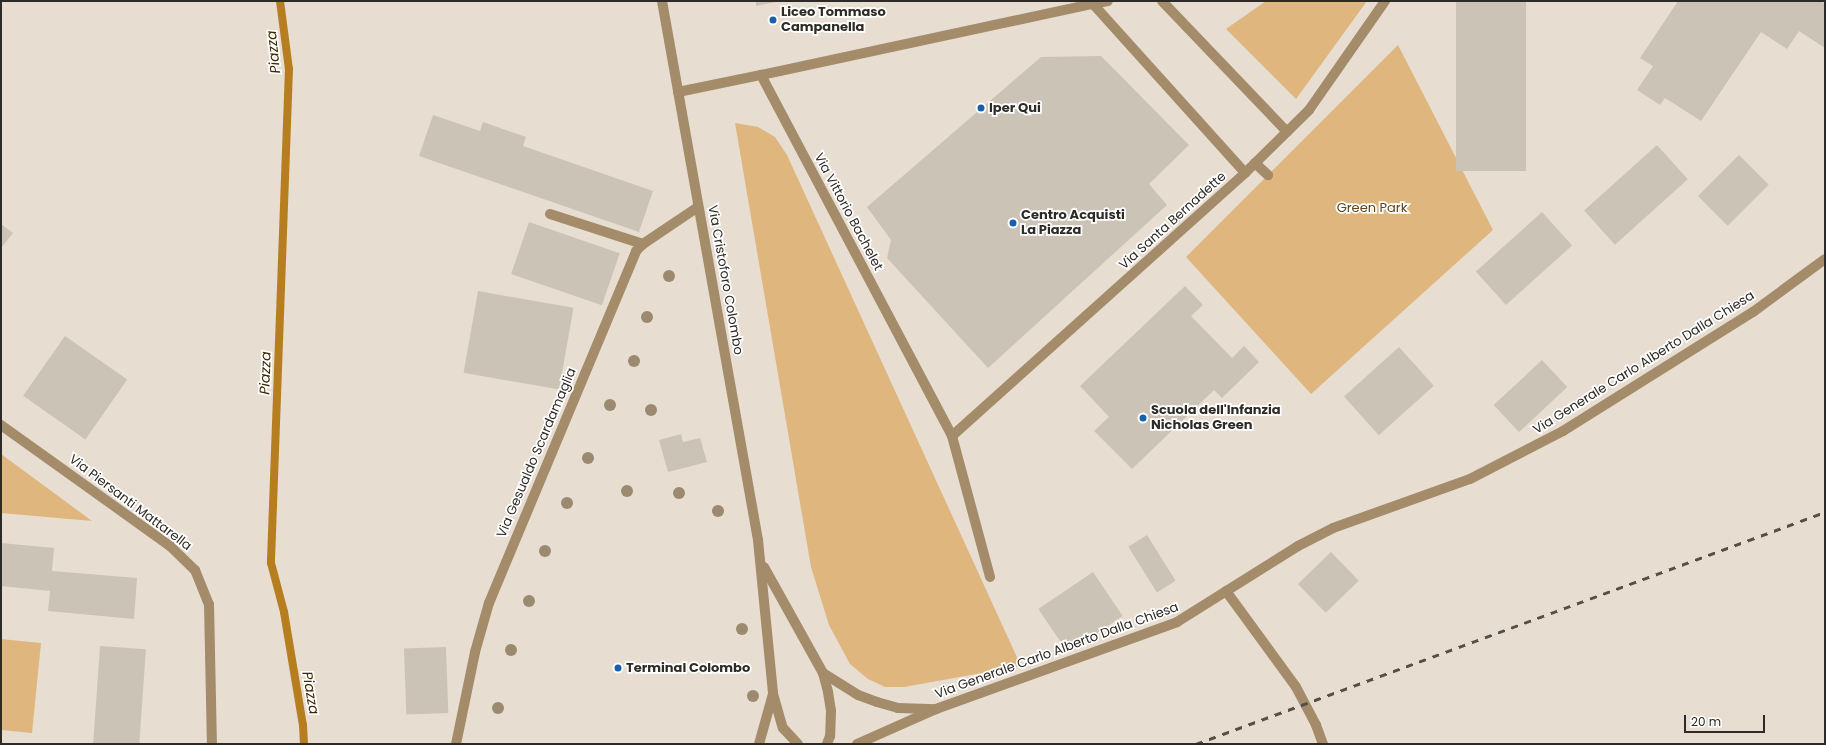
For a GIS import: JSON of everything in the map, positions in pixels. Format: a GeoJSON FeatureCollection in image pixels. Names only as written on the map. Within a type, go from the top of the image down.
{"type":"FeatureCollection","features":[{"type":"Feature","properties":{"kind":"street","name":"Via Cristoforo Colombo"},"geometry":{"type":"LineString","coordinates":[[662,1],[762,564],[773,694],[783,728],[798,744]]}},
{"type":"Feature","properties":{"kind":"street"},"geometry":{"type":"LineString","coordinates":[[678,92],[1108,1]]}},
{"type":"Feature","properties":{"kind":"street"},"geometry":{"type":"LineString","coordinates":[[1162,1],[1287,132]]}},
{"type":"Feature","properties":{"kind":"street","name":"Via Santa Bernadette"},"geometry":{"type":"LineString","coordinates":[[952,436],[1245,173],[1309,110],[1385,1]]}},
{"type":"Feature","properties":{"kind":"street"},"geometry":{"type":"LineString","coordinates":[[1093,4],[1245,173]]}},
{"type":"Feature","properties":{"kind":"street","name":"Via Vittorio Bachelet"},"geometry":{"type":"LineString","coordinates":[[761,75],[952,436],[990,576]]}},
{"type":"Feature","properties":{"kind":"street"},"geometry":{"type":"LineString","coordinates":[[1255,163],[1268,175]]}},
{"type":"Feature","properties":{"kind":"street","name":"Via Gesualdo Scardamaglia"},"geometry":{"type":"LineString","coordinates":[[456,744],[475,652],[489,603],[636,251],[643,244],[698,207]]}},
{"type":"Feature","properties":{"kind":"street"},"geometry":{"type":"LineString","coordinates":[[550,214],[643,244]]}},
{"type":"Feature","properties":{"kind":"street","name":"Via Generale Carlo Alberto Dalla Chiesa"},"geometry":{"type":"LineString","coordinates":[[857,744],[936,710],[1177,622],[1298,546],[1333,528],[1470,479],[1563,431],[1753,312],[1825,259]]}},
{"type":"Feature","properties":{"kind":"street","name":"Via Piersanti Mattarella"},"geometry":{"type":"LineString","coordinates":[[1,425],[170,546],[195,570],[209,604],[212,744]]}},
{"type":"Feature","properties":{"kind":"street","name":"Via Cristoforo Colombo"},"geometry":{"type":"LineString","coordinates":[[762,564],[823,673],[831,711],[830,736],[827,744]]}},
{"type":"Feature","properties":{"kind":"street"},"geometry":{"type":"LineString","coordinates":[[1226,591],[1296,688],[1316,725],[1323,744]]}},
{"type":"Feature","properties":{"kind":"street","name":"Via Cristoforo Colombo"},"geometry":{"type":"LineString","coordinates":[[823,673],[858,695],[877,702],[898,708],[936,710]]}},
{"type":"Feature","properties":{"kind":"street","name":"Via Cristoforo Colombo"},"geometry":{"type":"LineString","coordinates":[[759,744],[773,694]]}},
{"type":"Feature","properties":{"kind":"green space"},"geometry":{"type":"Polygon","coordinates":[[[1266,1],[1367,1],[1296,99],[1226,29],[1266,1]]]}},
{"type":"Feature","properties":{"kind":"green space","name":"Green Park"},"geometry":{"type":"Polygon","coordinates":[[[1398,45],[1493,230],[1311,394],[1186,257],[1398,45]]]}},
{"type":"Feature","properties":{"kind":"green space"},"geometry":{"type":"Polygon","coordinates":[[[735,123],[758,127],[775,137],[787,155],[1021,666],[904,687],[885,687],[868,679],[850,664],[829,625],[811,567],[735,123]]]}},
{"type":"Feature","properties":{"kind":"green space"},"geometry":{"type":"Polygon","coordinates":[[[1,454],[92,521],[1,513],[1,454]]]}},
{"type":"Feature","properties":{"kind":"green space"},"geometry":{"type":"Polygon","coordinates":[[[1,639],[41,643],[32,733],[1,730],[1,639]]]}},
{"type":"Feature","properties":{"kind":"building"},"geometry":{"type":"Polygon","coordinates":[[[756,1],[776,1],[776,2],[756,6],[756,1]]]}},
{"type":"Feature","properties":{"kind":"building"},"geometry":{"type":"Polygon","coordinates":[[[1456,1],[1526,1],[1526,171],[1456,171],[1456,1]]]}},
{"type":"Feature","properties":{"kind":"building"},"geometry":{"type":"Polygon","coordinates":[[[1678,1],[1821,1],[1825,4],[1825,48],[1799,31],[1787,49],[1761,32],[1701,121],[1665,98],[1660,105],[1637,90],[1653,66],[1640,58],[1678,1]]]}},
{"type":"Feature","properties":{"kind":"building","name":"Centro Acquisti La Piazza"},"geometry":{"type":"Polygon","coordinates":[[[1101,56],[1189,145],[1149,184],[1167,205],[988,368],[887,258],[891,240],[867,207],[1041,57],[1101,56]]]}},
{"type":"Feature","properties":{"kind":"building"},"geometry":{"type":"Polygon","coordinates":[[[433,115],[480,131],[483,122],[526,137],[523,146],[653,191],[639,232],[419,156],[433,115]]]}},
{"type":"Feature","properties":{"kind":"building"},"geometry":{"type":"Polygon","coordinates":[[[1657,145],[1688,179],[1615,245],[1584,211],[1657,145]]]}},
{"type":"Feature","properties":{"kind":"building"},"geometry":{"type":"Polygon","coordinates":[[[1739,155],[1769,185],[1728,226],[1698,196],[1739,155]]]}},
{"type":"Feature","properties":{"kind":"building"},"geometry":{"type":"Polygon","coordinates":[[[1542,212],[1572,245],[1506,305],[1476,272],[1542,212]]]}},
{"type":"Feature","properties":{"kind":"building"},"geometry":{"type":"Polygon","coordinates":[[[529,222],[620,253],[602,305],[511,274],[529,222]]]}},
{"type":"Feature","properties":{"kind":"building"},"geometry":{"type":"Polygon","coordinates":[[[1,224],[13,233],[1,248],[1,224]]]}},
{"type":"Feature","properties":{"kind":"building"},"geometry":{"type":"Polygon","coordinates":[[[1185,286],[1203,305],[1191,316],[1232,358],[1244,346],[1259,362],[1222,398],[1214,390],[1132,469],[1094,431],[1109,417],[1080,386],[1185,286]]]}},
{"type":"Feature","properties":{"kind":"building"},"geometry":{"type":"Polygon","coordinates":[[[478,291],[574,308],[559,390],[464,373],[478,291]]]}},
{"type":"Feature","properties":{"kind":"building"},"geometry":{"type":"Polygon","coordinates":[[[65,336],[127,380],[85,439],[23,396],[65,336]]]}},
{"type":"Feature","properties":{"kind":"building"},"geometry":{"type":"Polygon","coordinates":[[[1399,347],[1434,386],[1379,435],[1344,397],[1399,347]]]}},
{"type":"Feature","properties":{"kind":"building"},"geometry":{"type":"Polygon","coordinates":[[[1542,360],[1567,387],[1519,432],[1494,405],[1542,360]]]}},
{"type":"Feature","properties":{"kind":"building"},"geometry":{"type":"Polygon","coordinates":[[[681,434],[683,442],[700,438],[707,462],[668,472],[659,440],[681,434]]]}},
{"type":"Feature","properties":{"kind":"building"},"geometry":{"type":"Polygon","coordinates":[[[1147,535],[1176,581],[1157,592],[1128,547],[1147,535]]]}},
{"type":"Feature","properties":{"kind":"building"},"geometry":{"type":"Polygon","coordinates":[[[1,543],[54,548],[52,571],[137,578],[134,619],[48,611],[50,591],[1,586],[1,543]]]}},
{"type":"Feature","properties":{"kind":"building"},"geometry":{"type":"Polygon","coordinates":[[[1331,552],[1359,581],[1326,613],[1298,584],[1331,552]]]}},
{"type":"Feature","properties":{"kind":"building"},"geometry":{"type":"Polygon","coordinates":[[[1093,572],[1123,616],[1068,653],[1038,609],[1093,572]]]}},
{"type":"Feature","properties":{"kind":"building"},"geometry":{"type":"Polygon","coordinates":[[[100,646],[146,649],[139,744],[93,744],[100,646]]]}},
{"type":"Feature","properties":{"kind":"building"},"geometry":{"type":"Polygon","coordinates":[[[446,647],[448,713],[406,714],[404,648],[446,647]]]}},
{"type":"Feature","properties":{"kind":"waterway","name":"Piazza"},"geometry":{"type":"LineString","coordinates":[[280,1],[289,69],[271,563],[284,612],[303,725],[304,744]]}},
{"type":"Feature","properties":{"kind":"railway"},"geometry":{"type":"LineString","coordinates":[[1196,744],[1825,512]]}},
{"type":"Feature","properties":{"kind":"place","name":"Liceo Tommaso Campanella"},"geometry":{"type":"Point","coordinates":[773,20]}},
{"type":"Feature","properties":{"kind":"place","name":"Iper Qui"},"geometry":{"type":"Point","coordinates":[981,108]}},
{"type":"Feature","properties":{"kind":"place","name":"Centro Acquisti La Piazza"},"geometry":{"type":"Point","coordinates":[1013,223]}},
{"type":"Feature","properties":{"kind":"place","name":"Scuola dell'Infanzia Nicholas Green"},"geometry":{"type":"Point","coordinates":[1143,418]}},
{"type":"Feature","properties":{"kind":"place","name":"Terminal Colombo"},"geometry":{"type":"Point","coordinates":[618,668]}}]}
